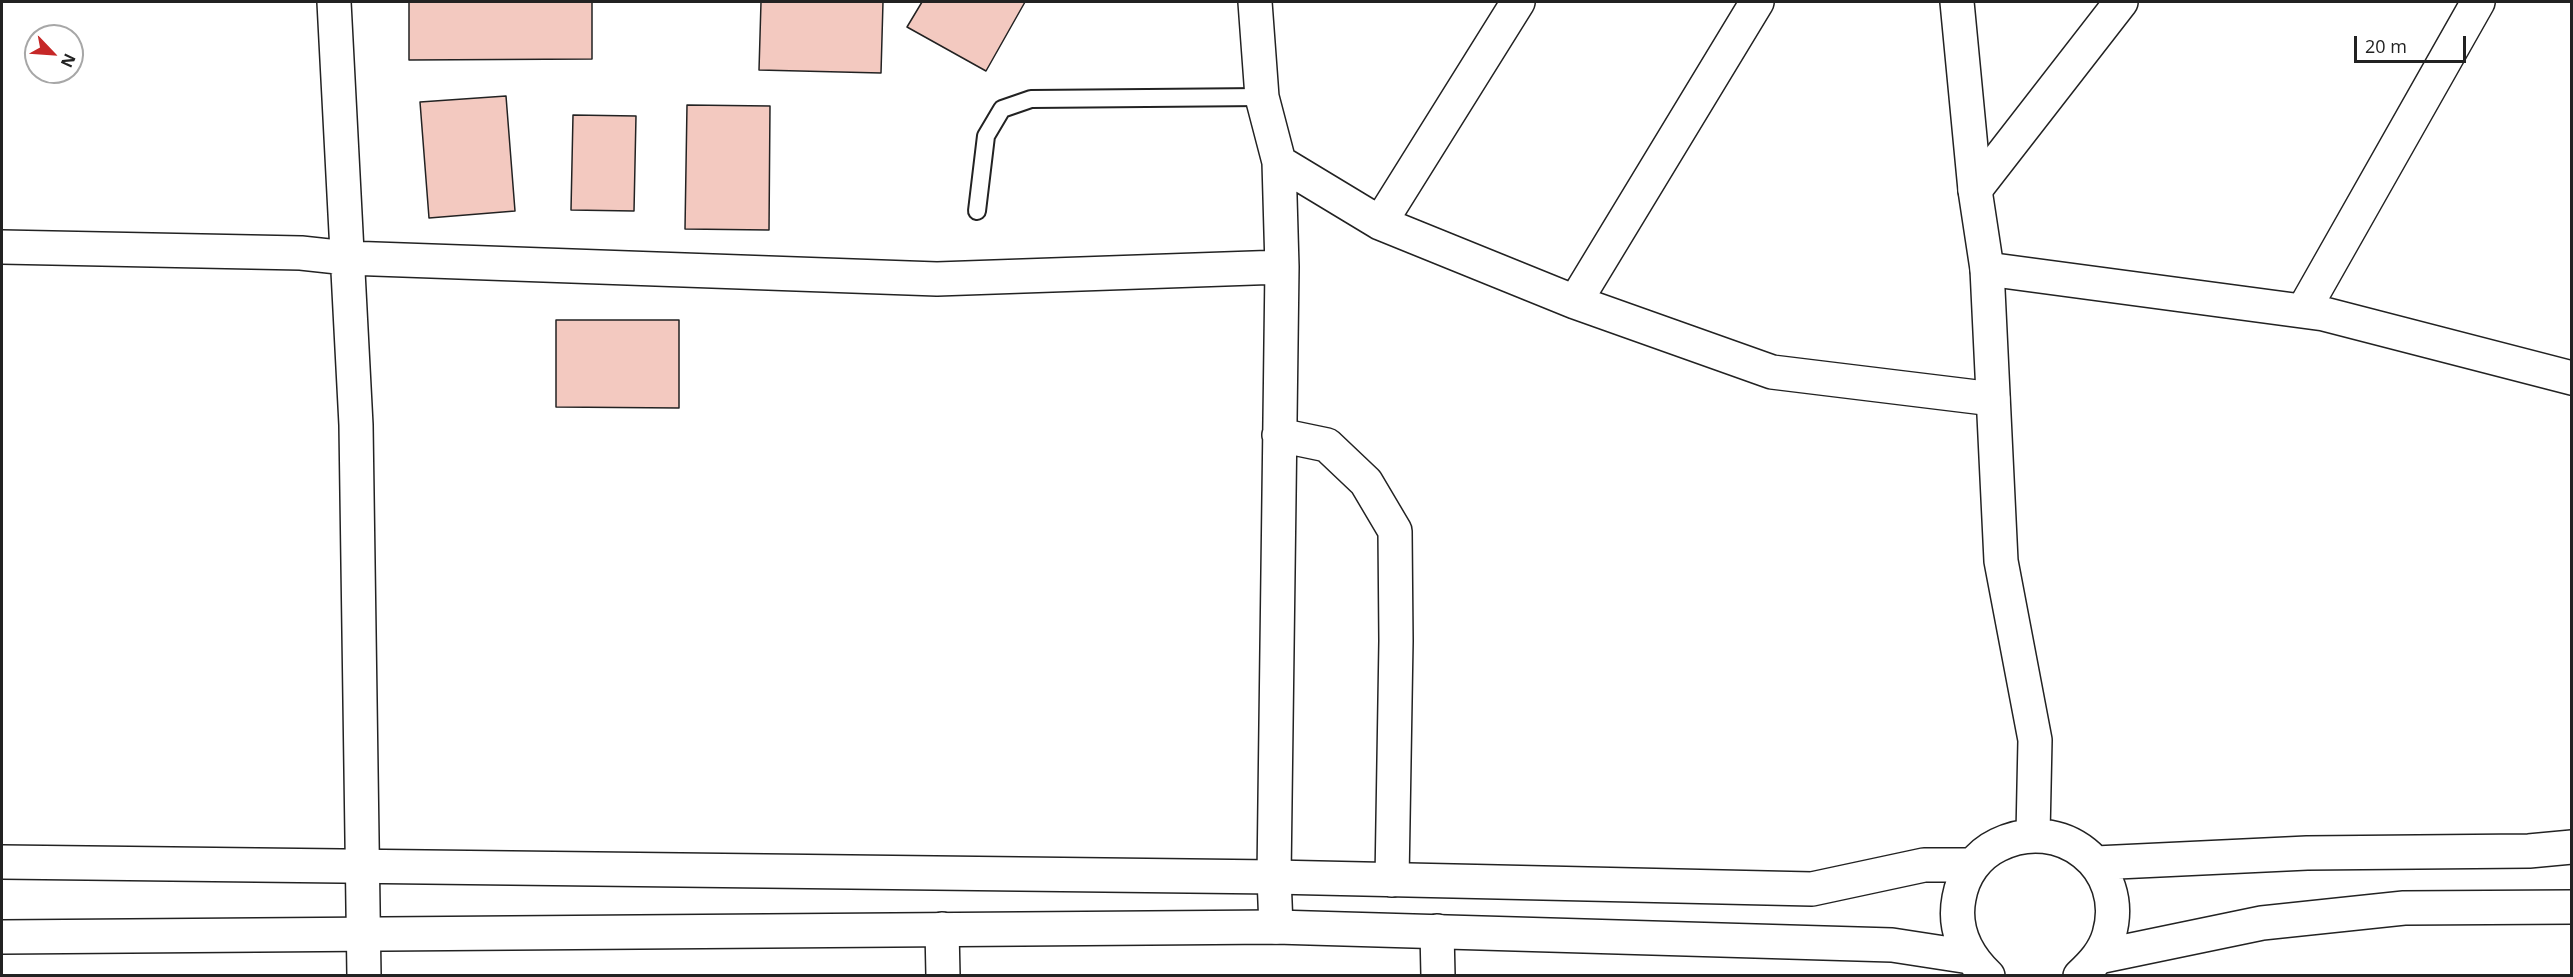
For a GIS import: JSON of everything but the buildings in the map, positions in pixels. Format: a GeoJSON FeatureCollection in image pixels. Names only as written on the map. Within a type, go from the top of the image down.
{"type":"FeatureCollection","features":[{"type":"Feature","properties":{"kind":"street"},"geometry":{"type":"LineString","coordinates":[[334,2],[356,425],[364,975]]}},
{"type":"Feature","properties":{"kind":"street"},"geometry":{"type":"LineString","coordinates":[[1255,2],[1262,97],[1279,162],[1282,267],[1274,877],[1276,927]]}},
{"type":"Feature","properties":{"kind":"street"},"geometry":{"type":"LineString","coordinates":[[1380,223],[1518,2]]}},
{"type":"Feature","properties":{"kind":"street"},"geometry":{"type":"LineString","coordinates":[[1575,302],[1757,2]]}},
{"type":"Feature","properties":{"kind":"street"},"geometry":{"type":"LineString","coordinates":[[1957,2],[1975,190],[1987,269],[2001,561],[2035,740],[2033,834]]}},
{"type":"Feature","properties":{"kind":"street"},"geometry":{"type":"LineString","coordinates":[[1975,190],[2121,2]]}},
{"type":"Feature","properties":{"kind":"street"},"geometry":{"type":"LineString","coordinates":[[2303,311],[2478,2]]}},
{"type":"Feature","properties":{"kind":"street"},"geometry":{"type":"LineString","coordinates":[[1279,162],[1380,223],[1575,302],[1772,372],[1993,399]]}},
{"type":"Feature","properties":{"kind":"street"},"geometry":{"type":"LineString","coordinates":[[2,247],[301,253],[347,258],[937,279],[1282,267]]}},
{"type":"Feature","properties":{"kind":"street"},"geometry":{"type":"LineString","coordinates":[[1987,269],[2324,314],[2571,378]]}},
{"type":"Feature","properties":{"kind":"street"},"geometry":{"type":"LineString","coordinates":[[1279,435],[1327,445],[1366,482],[1395,531],[1396,641],[1392,880]]}},
{"type":"Feature","properties":{"kind":"street"},"geometry":{"type":"LineString","coordinates":[[1983,971],[1960,935],[1957,911],[1961,886],[1972,865],[1989,849],[2010,838],[2033,834],[2056,837],[2077,847],[2096,863],[2108,885],[2112,910],[2109,935],[2085,971]]}},
{"type":"Feature","properties":{"kind":"street"},"geometry":{"type":"LineString","coordinates":[[2096,863],[2307,853],[2529,851],[2571,847]]}},
{"type":"Feature","properties":{"kind":"street"},"geometry":{"type":"LineString","coordinates":[[2,862],[1274,877],[1812,889],[1924,865],[1972,865]]}},
{"type":"Feature","properties":{"kind":"street"},"geometry":{"type":"LineString","coordinates":[[2085,971],[2262,923],[2404,908],[2571,907]]}},
{"type":"Feature","properties":{"kind":"street"},"geometry":{"type":"LineString","coordinates":[[2,937],[1276,927],[1892,945],[1983,971]]}},
{"type":"Feature","properties":{"kind":"street"},"geometry":{"type":"LineString","coordinates":[[942,929],[943,975]]}},
{"type":"Feature","properties":{"kind":"street"},"geometry":{"type":"LineString","coordinates":[[1437,932],[1438,975]]}},
{"type":"Feature","properties":{"kind":"lane"},"geometry":{"type":"LineString","coordinates":[[977,211],[986,136],[1002,109],[1031,99],[1262,97]]}}]}
